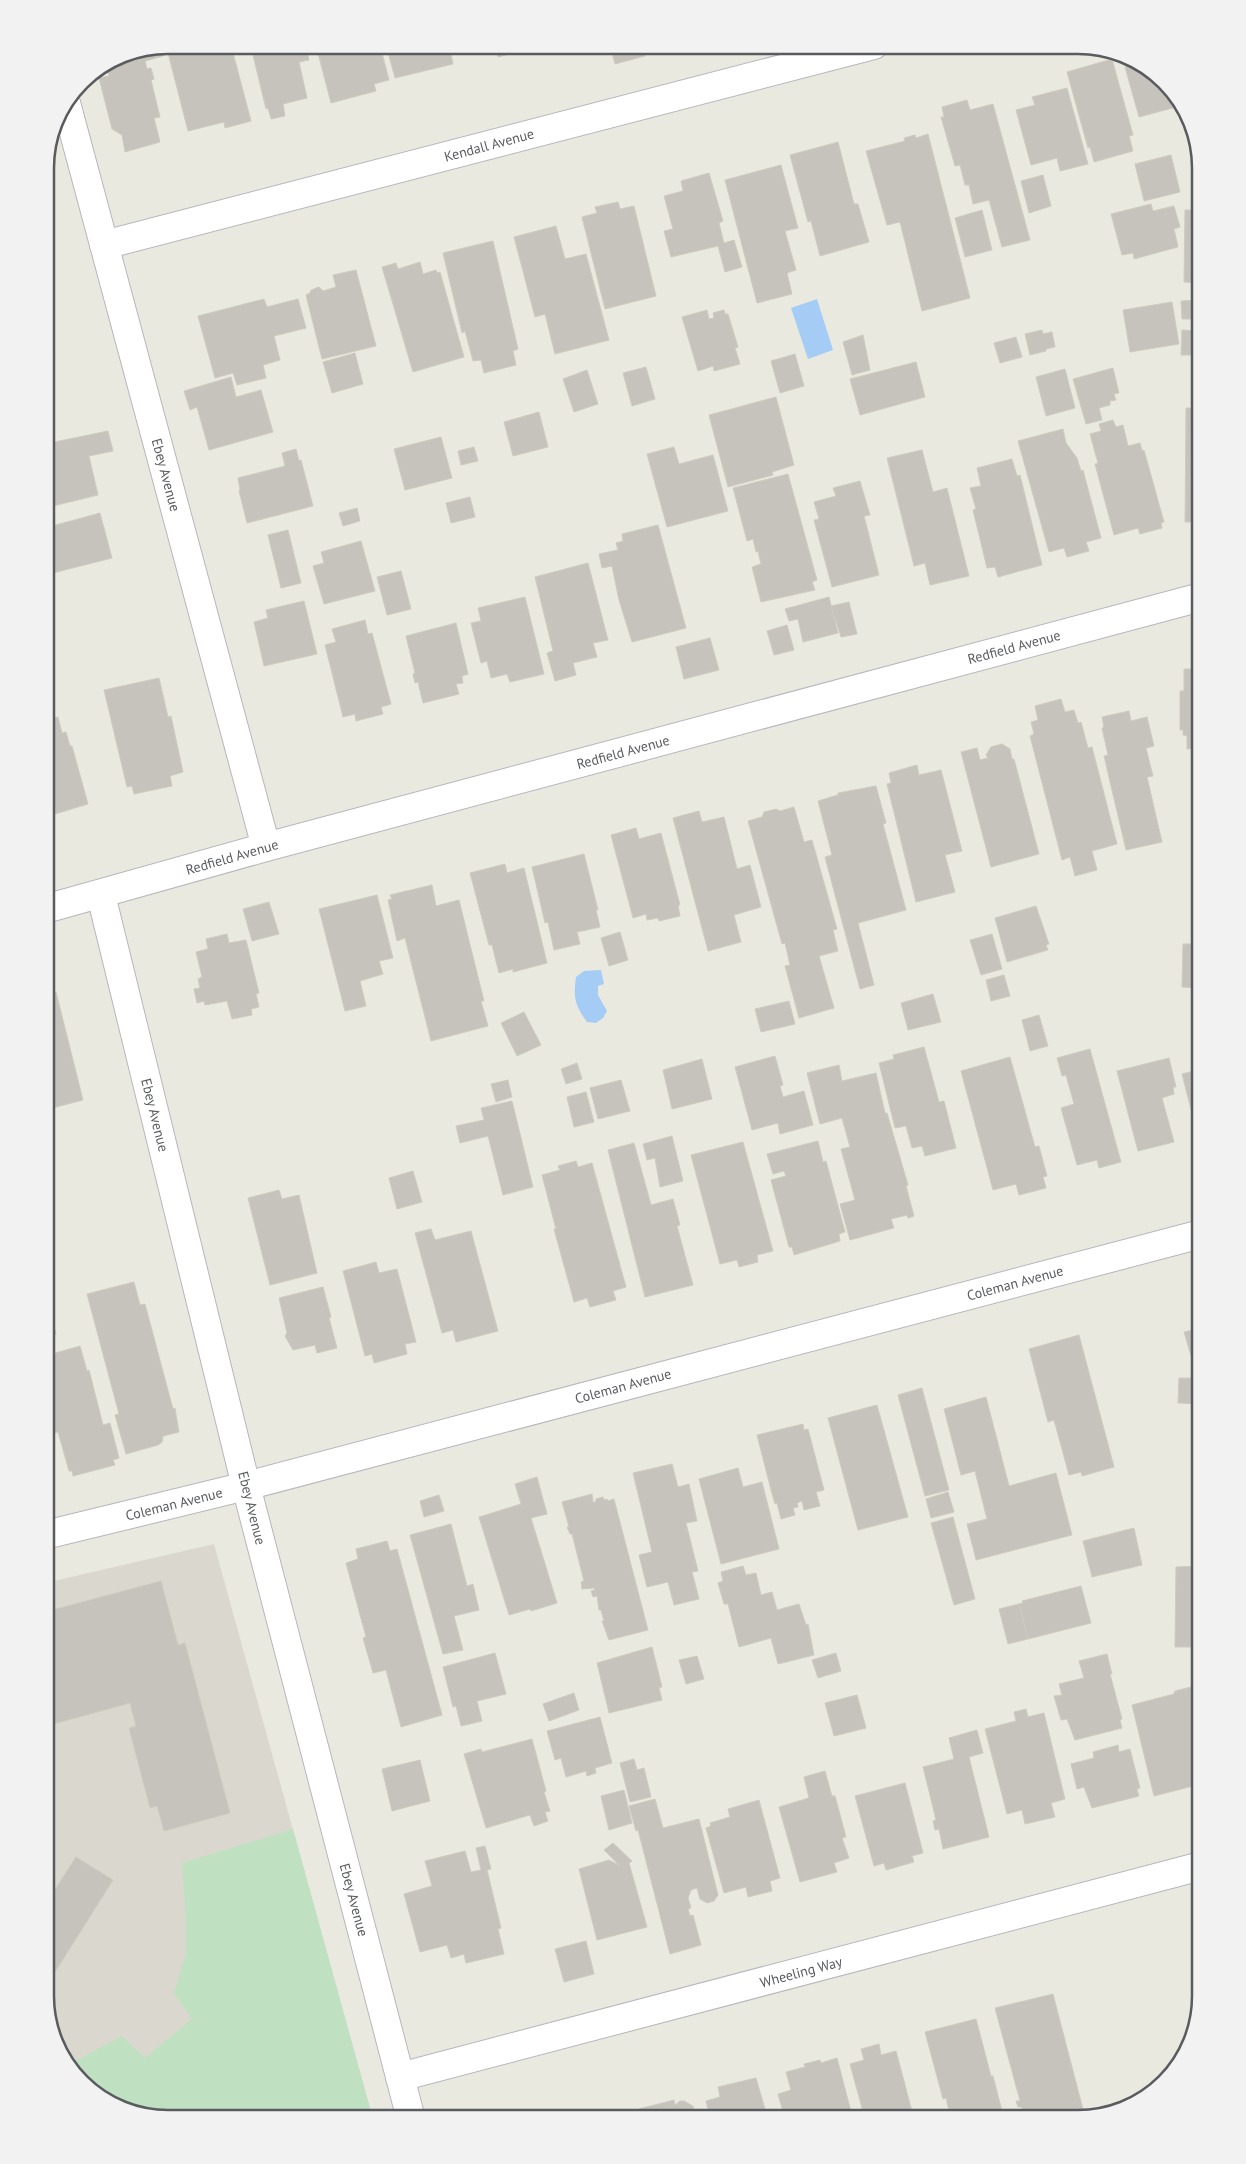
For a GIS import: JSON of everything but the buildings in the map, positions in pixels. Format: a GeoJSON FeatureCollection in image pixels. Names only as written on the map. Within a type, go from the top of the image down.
{"type":"FeatureCollection","features":[{"type":"Feature","properties":{"kind":"street","name":"Kendall Avenue"},"geometry":{"type":"LineString","coordinates":[[104,245],[839,54]]}},
{"type":"Feature","properties":{"kind":"street","name":"Ebey Avenue"},"geometry":{"type":"LineString","coordinates":[[68,112],[266,847]]}},
{"type":"Feature","properties":{"kind":"street","name":"Redfield Avenue"},"geometry":{"type":"LineString","coordinates":[[54,907],[266,847],[1192,599]]}},
{"type":"Feature","properties":{"kind":"street","name":"Ebey Avenue"},"geometry":{"type":"LineString","coordinates":[[101,895],[246,1486],[409,2110]]}},
{"type":"Feature","properties":{"kind":"street","name":"Coleman Avenue"},"geometry":{"type":"LineString","coordinates":[[54,1533],[246,1486],[1192,1236]]}},
{"type":"Feature","properties":{"kind":"street","name":"Wheeling Way"},"geometry":{"type":"LineString","coordinates":[[400,2077],[1192,1868]]}},
{"type":"Feature","properties":{"kind":"shaded area"},"geometry":{"type":"Polygon","coordinates":[[[214,1544],[371,2110],[160,2110],[145,2108],[117,2099],[104,2091],[82,2071],[65,2047],[56,2019],[54,1996],[54,1581],[214,1544]]]}},
{"type":"Feature","properties":{"kind":"green space"},"geometry":{"type":"Polygon","coordinates":[[[293,1829],[371,2110],[160,2110],[145,2108],[117,2099],[104,2091],[74,2062],[122,2036],[145,2058],[192,2019],[174,1993],[186,1954],[182,1863],[293,1829]]]}},
{"type":"Feature","properties":{"kind":"water"},"geometry":{"type":"Polygon","coordinates":[[[817,299],[833,350],[808,359],[791,308],[817,299]]]}},
{"type":"Feature","properties":{"kind":"water"},"geometry":{"type":"Polygon","coordinates":[[[601,970],[604,984],[598,986],[598,995],[607,1011],[603,1018],[596,1023],[587,1022],[576,1001],[576,977],[584,971],[601,970]]]}}]}
